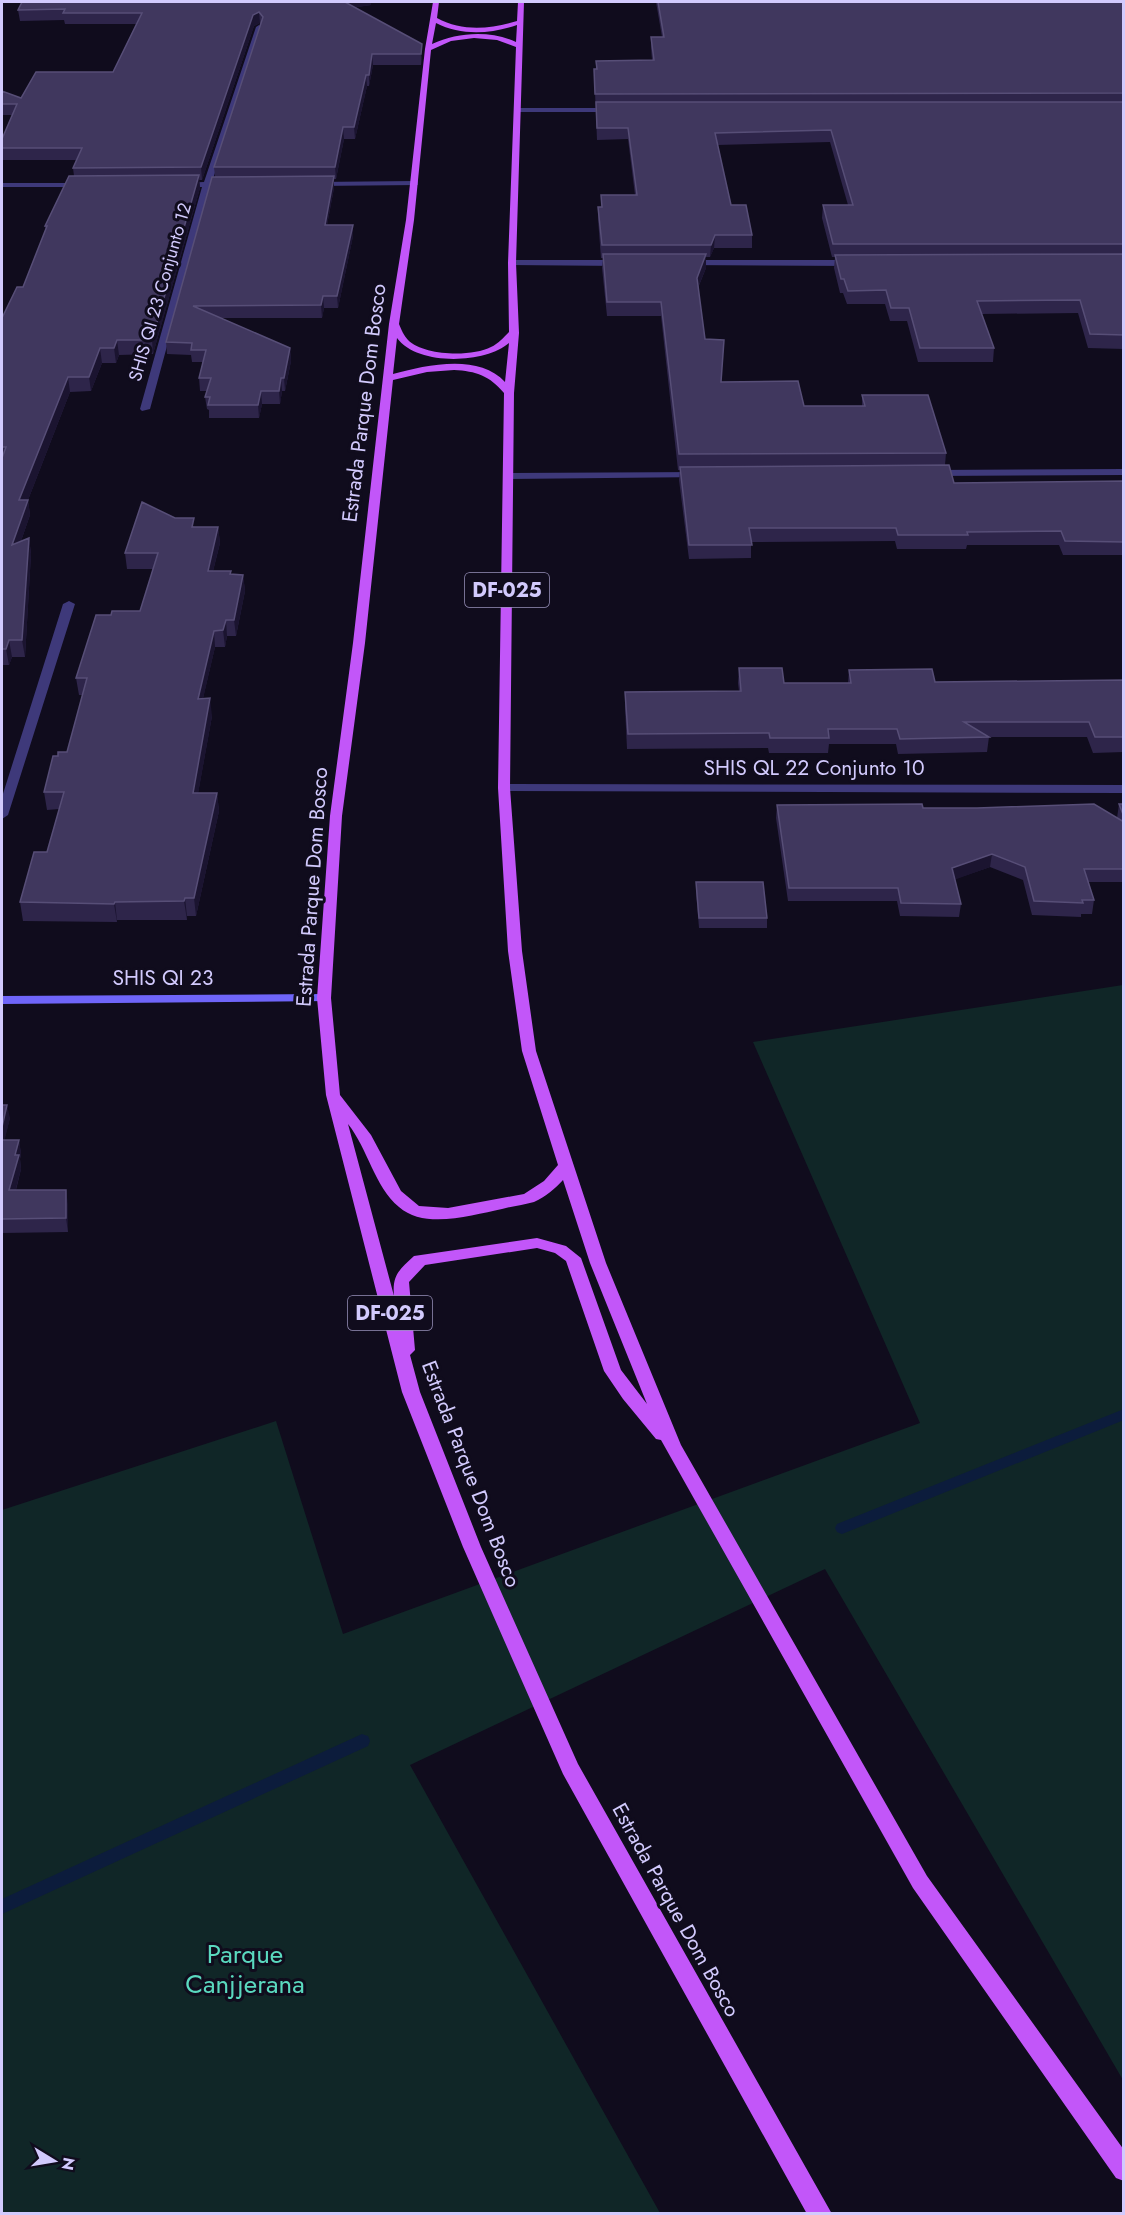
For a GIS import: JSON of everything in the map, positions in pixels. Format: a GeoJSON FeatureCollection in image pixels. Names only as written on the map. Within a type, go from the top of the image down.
{"type":"FeatureCollection","features":[{"type":"Feature","properties":{"kind":"main road","name":"Estrada Parque Dom Bosco"},"geometry":{"type":"LineString","coordinates":[[436,2],[428,49],[415,183],[394,324],[359,644],[336,816],[324,998],[333,1095],[411,1392],[471,1546],[570,1768],[820,2214]]}},
{"type":"Feature","properties":{"kind":"main road","name":"DF-025"},"geometry":{"type":"LineString","coordinates":[[521,2],[512,263],[514,333],[509,393],[504,788],[514,951],[528,1051],[598,1263],[672,1445],[920,1882],[1124,2170]]}},
{"type":"Feature","properties":{"kind":"main road"},"geometry":{"type":"LineString","coordinates":[[433,19],[464,30],[499,29],[520,22]]}},
{"type":"Feature","properties":{"kind":"main road"},"geometry":{"type":"LineString","coordinates":[[428,49],[439,42],[463,36],[505,39],[520,46]]}},
{"type":"Feature","properties":{"kind":"main road"},"geometry":{"type":"LineString","coordinates":[[394,324],[407,345],[434,354],[481,354],[495,349],[514,333]]}},
{"type":"Feature","properties":{"kind":"main road"},"geometry":{"type":"LineString","coordinates":[[388,378],[416,371],[456,368],[480,371],[494,376],[509,393]]}},
{"type":"Feature","properties":{"kind":"main road"},"geometry":{"type":"LineString","coordinates":[[333,1095],[366,1139],[397,1196],[407,1208],[423,1214],[442,1213],[528,1197],[542,1192],[555,1181],[566,1166]]}},
{"type":"Feature","properties":{"kind":"main road"},"geometry":{"type":"LineString","coordinates":[[411,1392],[401,1281],[409,1270],[420,1260],[434,1257],[537,1243],[552,1246],[564,1250],[573,1258],[613,1371],[629,1395],[672,1445]]}},
{"type":"Feature","properties":{"kind":"street","name":"SHIS QI 23 Conjunto 12"},"geometry":{"type":"LineString","coordinates":[[144,409],[207,184],[259,27]]}},
{"type":"Feature","properties":{"kind":"street"},"geometry":{"type":"LineString","coordinates":[[517,110],[621,110]]}},
{"type":"Feature","properties":{"kind":"street"},"geometry":{"type":"LineString","coordinates":[[312,184],[415,183]]}},
{"type":"Feature","properties":{"kind":"street"},"geometry":{"type":"LineString","coordinates":[[173,185],[242,184]]}},
{"type":"Feature","properties":{"kind":"street"},"geometry":{"type":"LineString","coordinates":[[2,185],[93,185]]}},
{"type":"Feature","properties":{"kind":"street"},"geometry":{"type":"LineString","coordinates":[[512,263],[639,263]]}},
{"type":"Feature","properties":{"kind":"street"},"geometry":{"type":"LineString","coordinates":[[674,263],[863,263]]}},
{"type":"Feature","properties":{"kind":"street"},"geometry":{"type":"LineString","coordinates":[[922,473],[1124,472]]}},
{"type":"Feature","properties":{"kind":"street"},"geometry":{"type":"LineString","coordinates":[[508,476],[708,475]]}},
{"type":"Feature","properties":{"kind":"street"},"geometry":{"type":"LineString","coordinates":[[2,815],[69,604]]}},
{"type":"Feature","properties":{"kind":"street","name":"SHIS QL 22 Conjunto 10"},"geometry":{"type":"LineString","coordinates":[[504,788],[1124,789]]}},
{"type":"Feature","properties":{"kind":"street","name":"SHIS QI 23"},"geometry":{"type":"LineString","coordinates":[[2,1000],[324,998]]}},
{"type":"Feature","properties":{"kind":"green space","name":"Parque Canjjerana"},"geometry":{"type":"Polygon","coordinates":[[[1123,985],[1123,2080],[825,1569],[410,1765],[660,2213],[2,2213],[2,1510],[276,1421],[343,1634],[920,1423],[753,1042],[1123,985]]]}},
{"type":"Feature","properties":{"kind":"building"},"geometry":{"type":"Polygon","coordinates":[[[22,2],[345,2],[422,44],[421,54],[372,54],[369,75],[366,75],[354,127],[343,127],[335,167],[214,167],[263,17],[259,12],[253,15],[201,167],[73,168],[82,148],[2,148],[2,139],[17,104],[2,104],[2,91],[21,98],[36,72],[113,72],[142,13],[63,13],[65,9],[18,10],[22,2]]]}},
{"type":"Feature","properties":{"kind":"building"},"geometry":{"type":"Polygon","coordinates":[[[658,2],[1124,2],[1124,93],[595,94],[596,61],[654,60],[651,37],[664,37],[658,2]]]}},
{"type":"Feature","properties":{"kind":"building"},"geometry":{"type":"Polygon","coordinates":[[[596,102],[1124,102],[1124,244],[833,244],[823,205],[853,205],[831,130],[715,133],[731,205],[746,205],[752,235],[715,235],[711,245],[602,245],[598,207],[602,207],[601,195],[637,195],[628,128],[597,128],[596,102]]]}},
{"type":"Feature","properties":{"kind":"building"},"geometry":{"type":"Polygon","coordinates":[[[199,175],[152,340],[117,340],[114,348],[100,348],[89,377],[68,377],[19,500],[28,500],[12,545],[29,538],[22,640],[9,640],[6,649],[2,649],[2,458],[6,447],[2,447],[2,318],[17,287],[23,287],[47,226],[45,226],[69,176],[199,175]]]}},
{"type":"Feature","properties":{"kind":"building"},"geometry":{"type":"Polygon","coordinates":[[[334,176],[325,225],[353,225],[337,296],[323,296],[321,305],[193,306],[290,348],[279,391],[261,391],[258,405],[208,405],[210,397],[205,397],[211,378],[199,378],[206,350],[191,350],[192,343],[166,342],[212,177],[334,176]]]}},
{"type":"Feature","properties":{"kind":"building"},"geometry":{"type":"Polygon","coordinates":[[[603,254],[706,254],[697,278],[705,339],[724,340],[721,382],[798,381],[804,406],[865,406],[862,395],[928,395],[946,453],[679,454],[661,302],[607,302],[603,254]]]}},
{"type":"Feature","properties":{"kind":"building"},"geometry":{"type":"Polygon","coordinates":[[[1124,254],[1124,335],[1090,334],[1080,300],[977,301],[994,348],[920,348],[909,308],[891,308],[886,290],[848,291],[844,279],[841,279],[835,255],[1124,254]]]}},
{"type":"Feature","properties":{"kind":"building"},"geometry":{"type":"Polygon","coordinates":[[[949,465],[954,483],[1124,481],[1124,542],[1065,541],[1061,531],[898,535],[896,528],[749,528],[752,545],[689,545],[680,467],[949,465]]]}},
{"type":"Feature","properties":{"kind":"building"},"geometry":{"type":"Polygon","coordinates":[[[142,502],[175,518],[194,518],[192,527],[218,527],[208,571],[231,571],[230,574],[243,575],[234,620],[226,620],[223,630],[214,631],[198,699],[210,698],[193,793],[217,793],[194,898],[185,898],[184,901],[115,902],[114,904],[20,902],[34,852],[47,852],[64,792],[44,792],[53,756],[58,756],[58,752],[67,752],[87,678],[76,678],[96,615],[111,615],[112,611],[140,611],[158,553],[125,553],[142,502]]]}},
{"type":"Feature","properties":{"kind":"building"},"geometry":{"type":"Polygon","coordinates":[[[739,668],[782,668],[784,683],[851,683],[849,670],[932,669],[935,682],[1124,680],[1124,737],[1095,737],[1089,722],[964,722],[989,737],[900,739],[897,729],[828,729],[829,738],[770,738],[769,733],[628,734],[625,692],[741,691],[739,668]]]}},
{"type":"Feature","properties":{"kind":"building"},"geometry":{"type":"Polygon","coordinates":[[[922,804],[923,808],[977,808],[1094,804],[1124,822],[1124,869],[1084,869],[1094,900],[1082,900],[1083,903],[1034,901],[1025,867],[992,854],[952,868],[961,904],[901,903],[898,888],[789,888],[777,805],[922,804]]]}},
{"type":"Feature","properties":{"kind":"building"},"geometry":{"type":"Polygon","coordinates":[[[1119,804],[1124,804],[1124,817],[1119,804]]]}},
{"type":"Feature","properties":{"kind":"building"},"geometry":{"type":"Polygon","coordinates":[[[696,882],[763,882],[767,918],[699,918],[696,882]]]}},
{"type":"Feature","properties":{"kind":"building"},"geometry":{"type":"Polygon","coordinates":[[[2,1105],[7,1105],[2,1127],[2,1105]]]}},
{"type":"Feature","properties":{"kind":"building"},"geometry":{"type":"Polygon","coordinates":[[[2,1140],[19,1140],[15,1155],[19,1155],[9,1190],[66,1190],[66,1218],[2,1219],[2,1140]]]}},
{"type":"Feature","properties":{"kind":"waterway"},"geometry":{"type":"LineString","coordinates":[[842,1528],[1124,1414]]}},
{"type":"Feature","properties":{"kind":"waterway"},"geometry":{"type":"LineString","coordinates":[[2,1907],[362,1741]]}}]}
